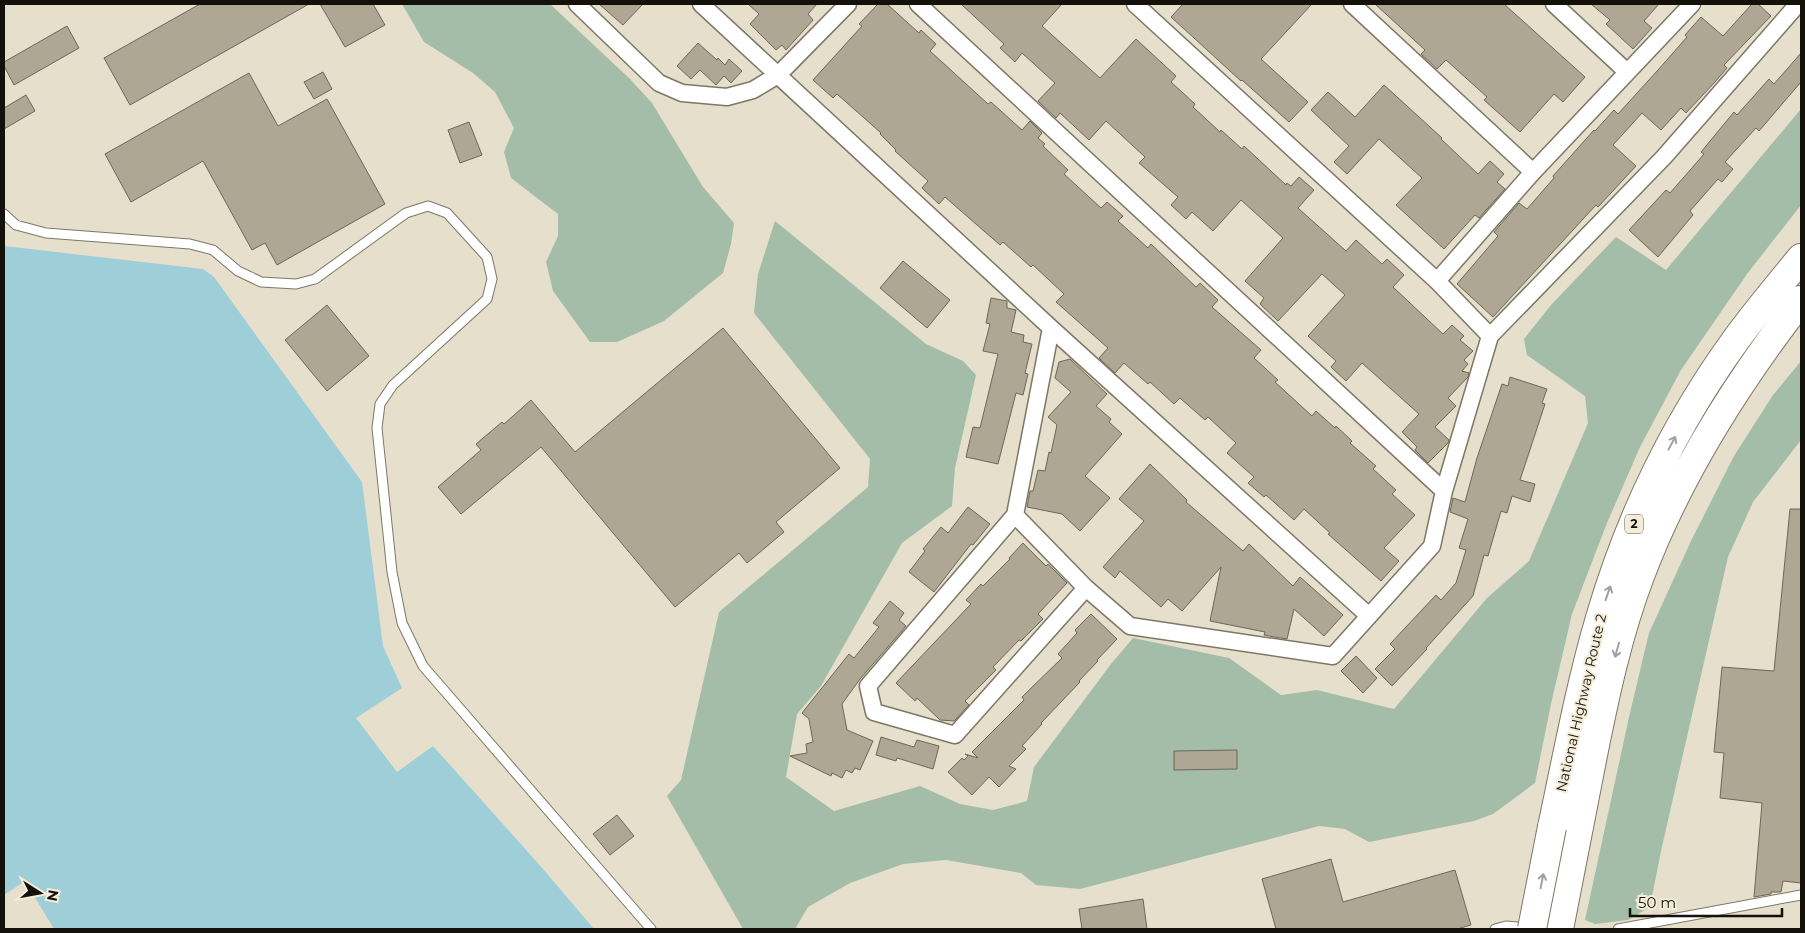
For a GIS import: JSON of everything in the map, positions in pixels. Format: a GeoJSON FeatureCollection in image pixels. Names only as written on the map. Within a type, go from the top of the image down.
{"type":"FeatureCollection","features":[{"type":"Feature","properties":{"kind":"highway"},"geometry":{"type":"LineString","coordinates":[[1761,306],[1801,254]]}},
{"type":"Feature","properties":{"kind":"highway","name":"National Highway Route 2"},"geometry":{"type":"LineString","coordinates":[[1559,929],[1565,830],[1589,658],[1601,616],[1629,535],[1646,495],[1687,416],[1734,342],[1801,258]]}},
{"type":"Feature","properties":{"kind":"highway","name":"National Highway Route 2"},"geometry":{"type":"LineString","coordinates":[[1532,929],[1565,830],[1612,666],[1640,577],[1656,536],[1712,427],[1759,357],[1801,300]]}},
{"type":"Feature","properties":{"kind":"highway"},"geometry":{"type":"LineString","coordinates":[[1656,536],[1713,439],[1762,365],[1801,320]]}},
{"type":"Feature","properties":{"kind":"street"},"geometry":{"type":"LineString","coordinates":[[577,4],[659,83],[682,94],[727,97],[752,90],[778,75],[848,4]]}},
{"type":"Feature","properties":{"kind":"street"},"geometry":{"type":"LineString","coordinates":[[702,4],[1051,328],[1370,616]]}},
{"type":"Feature","properties":{"kind":"street"},"geometry":{"type":"LineString","coordinates":[[918,4],[1444,491]]}},
{"type":"Feature","properties":{"kind":"street"},"geometry":{"type":"LineString","coordinates":[[1135,4],[1437,281],[1490,336]]}},
{"type":"Feature","properties":{"kind":"street"},"geometry":{"type":"LineString","coordinates":[[1352,4],[1533,172]]}},
{"type":"Feature","properties":{"kind":"street"},"geometry":{"type":"LineString","coordinates":[[1554,4],[1626,71]]}},
{"type":"Feature","properties":{"kind":"street"},"geometry":{"type":"LineString","coordinates":[[1437,281],[1533,172],[1626,71],[1692,4]]}},
{"type":"Feature","properties":{"kind":"street"},"geometry":{"type":"LineString","coordinates":[[1015,515],[1086,588],[1130,626],[1333,656],[1432,546],[1444,491],[1490,336],[1664,157],[1798,4]]}},
{"type":"Feature","properties":{"kind":"street"},"geometry":{"type":"LineString","coordinates":[[1051,328],[1015,515],[868,686],[874,712],[955,735],[1086,588]]}},
{"type":"Feature","properties":{"kind":"lane"},"geometry":{"type":"LineString","coordinates":[[4,214],[16,225],[46,233],[190,244],[213,250],[238,271],[261,282],[296,284],[315,279],[406,213],[428,206],[447,213],[460,227],[487,257],[492,279],[488,299],[393,385],[380,404],[377,428],[392,572],[402,623],[423,666],[651,929]]}},
{"type":"Feature","properties":{"kind":"lane"},"geometry":{"type":"LineString","coordinates":[[1618,929],[1801,895]]}},
{"type":"Feature","properties":{"kind":"lane"},"geometry":{"type":"LineString","coordinates":[[1495,929],[1506,926],[1542,929]]}},
{"type":"Feature","properties":{"kind":"green space"},"geometry":{"type":"Polygon","coordinates":[[[402,4],[550,4],[630,79],[652,103],[703,187],[734,223],[731,244],[723,273],[664,321],[617,342],[590,342],[553,291],[546,262],[558,236],[558,214],[511,178],[504,152],[514,128],[495,92],[473,73],[424,42],[402,4]]]}},
{"type":"Feature","properties":{"kind":"green space"},"geometry":{"type":"Polygon","coordinates":[[[1801,109],[1801,205],[1747,274],[1681,370],[1640,447],[1607,523],[1572,614],[1535,783],[1493,814],[1474,821],[1369,842],[1345,829],[1319,826],[1080,889],[1036,885],[1021,873],[946,860],[903,864],[850,883],[808,907],[795,929],[743,929],[667,796],[681,780],[719,612],[868,487],[870,459],[754,313],[758,274],[775,221],[926,344],[963,361],[976,375],[955,468],[952,506],[902,543],[821,686],[797,714],[786,777],[834,811],[920,786],[960,804],[993,810],[1027,801],[1034,767],[1111,664],[1133,638],[1229,658],[1281,695],[1317,690],[1394,709],[1487,598],[1529,561],[1588,423],[1585,396],[1527,355],[1524,339],[1551,305],[1616,237],[1666,270],[1801,109]]]}},
{"type":"Feature","properties":{"kind":"green space"},"geometry":{"type":"Polygon","coordinates":[[[1801,361],[1801,440],[1753,502],[1728,557],[1650,907],[1628,920],[1595,924],[1585,920],[1649,633],[1691,541],[1734,456],[1773,395],[1801,361]]]}},
{"type":"Feature","properties":{"kind":"water"},"geometry":{"type":"Polygon","coordinates":[[[4,246],[203,269],[214,277],[362,482],[383,646],[402,688],[356,718],[397,772],[433,746],[594,929],[54,929],[25,881],[4,895],[4,246]]]}},
{"type":"Feature","properties":{"kind":"building"},"geometry":{"type":"Polygon","coordinates":[[[200,4],[309,4],[130,105],[104,58],[200,4]]]}},
{"type":"Feature","properties":{"kind":"building"},"geometry":{"type":"Polygon","coordinates":[[[320,4],[373,4],[385,25],[345,47],[320,4]]]}},
{"type":"Feature","properties":{"kind":"building"},"geometry":{"type":"Polygon","coordinates":[[[599,4],[643,4],[623,25],[599,4]]]}},
{"type":"Feature","properties":{"kind":"building"},"geometry":{"type":"Polygon","coordinates":[[[748,4],[817,4],[808,14],[813,20],[786,50],[782,45],[776,50],[750,24],[759,14],[748,4]]]}},
{"type":"Feature","properties":{"kind":"building"},"geometry":{"type":"Polygon","coordinates":[[[878,4],[887,4],[919,33],[921,30],[936,44],[930,51],[988,104],[991,102],[1022,130],[1030,121],[1042,133],[1038,138],[1045,144],[1043,146],[1068,170],[1064,174],[1101,208],[1107,202],[1123,216],[1118,221],[1148,248],[1151,244],[1196,287],[1200,283],[1218,300],[1212,307],[1261,350],[1254,358],[1278,380],[1275,382],[1312,416],[1316,411],[1335,428],[1336,426],[1352,441],[1350,443],[1376,466],[1373,469],[1396,490],[1392,494],[1415,515],[1384,548],[1399,561],[1381,581],[1328,534],[1330,533],[1304,509],[1294,520],[1266,495],[1264,497],[1248,483],[1254,477],[1227,453],[1236,443],[1208,417],[1205,420],[1180,398],[1174,404],[1150,382],[1148,384],[1124,363],[1115,373],[1099,358],[1108,348],[1056,302],[1064,294],[1033,265],[1031,267],[1003,242],[1000,245],[945,197],[939,204],[922,188],[928,181],[895,151],[881,133],[837,94],[833,98],[813,80],[862,26],[859,24],[878,4]]]}},
{"type":"Feature","properties":{"kind":"building"},"geometry":{"type":"Polygon","coordinates":[[[961,4],[1062,4],[1042,26],[1100,78],[1136,39],[1176,76],[1171,82],[1195,104],[1193,107],[1220,132],[1221,130],[1242,149],[1244,146],[1286,185],[1287,183],[1291,186],[1299,177],[1314,190],[1298,208],[1346,251],[1356,240],[1382,264],[1387,259],[1404,275],[1393,287],[1443,334],[1452,325],[1464,336],[1460,340],[1473,351],[1464,360],[1468,364],[1462,371],[1469,373],[1468,377],[1448,398],[1456,406],[1435,427],[1449,440],[1448,443],[1428,463],[1415,450],[1417,447],[1402,432],[1419,414],[1362,363],[1346,381],[1331,367],[1336,361],[1308,336],[1345,295],[1322,274],[1278,321],[1260,304],[1264,298],[1245,281],[1283,238],[1241,200],[1213,231],[1192,212],[1186,219],[1171,205],[1178,197],[1139,163],[1145,157],[1106,121],[1089,140],[1060,113],[1056,118],[1038,101],[1055,83],[1022,53],[1015,62],[1000,48],[1004,44],[961,4]]]}},
{"type":"Feature","properties":{"kind":"building"},"geometry":{"type":"Polygon","coordinates":[[[1183,4],[1312,4],[1261,59],[1308,102],[1289,122],[1171,17],[1183,4]]]}},
{"type":"Feature","properties":{"kind":"building"},"geometry":{"type":"Polygon","coordinates":[[[1375,4],[1504,4],[1585,77],[1563,102],[1554,94],[1520,132],[1484,100],[1487,97],[1446,60],[1437,69],[1421,54],[1425,50],[1375,4]]]}},
{"type":"Feature","properties":{"kind":"building"},"geometry":{"type":"Polygon","coordinates":[[[1591,4],[1659,4],[1644,21],[1652,28],[1633,49],[1606,24],[1610,20],[1591,4]]]}},
{"type":"Feature","properties":{"kind":"building"},"geometry":{"type":"Polygon","coordinates":[[[1752,4],[1758,4],[1771,16],[1724,65],[1727,68],[1686,113],[1681,108],[1661,130],[1642,113],[1613,145],[1636,166],[1598,207],[1596,205],[1493,317],[1457,284],[1498,236],[1494,232],[1519,203],[1527,209],[1554,178],[1553,176],[1594,130],[1614,110],[1618,114],[1658,70],[1687,37],[1685,35],[1701,17],[1723,36],[1752,4]]]}},
{"type":"Feature","properties":{"kind":"building"},"geometry":{"type":"Polygon","coordinates":[[[67,26],[79,48],[14,85],[4,66],[4,62],[67,26]]]}},
{"type":"Feature","properties":{"kind":"building"},"geometry":{"type":"Polygon","coordinates":[[[698,43],[717,60],[718,58],[725,65],[729,59],[742,71],[731,83],[724,76],[716,85],[700,70],[691,79],[677,66],[698,43]]]}},
{"type":"Feature","properties":{"kind":"building"},"geometry":{"type":"Polygon","coordinates":[[[1801,53],[1801,82],[1759,131],[1756,128],[1725,162],[1733,169],[1722,182],[1718,179],[1690,211],[1693,215],[1658,257],[1629,230],[1666,190],[1670,193],[1704,154],[1701,152],[1734,112],[1737,115],[1769,79],[1774,84],[1801,53]]]}},
{"type":"Feature","properties":{"kind":"building"},"geometry":{"type":"Polygon","coordinates":[[[323,72],[332,89],[314,99],[304,82],[323,72]]]}},
{"type":"Feature","properties":{"kind":"building"},"geometry":{"type":"Polygon","coordinates":[[[249,73],[278,126],[327,99],[385,204],[277,265],[265,243],[252,250],[203,161],[131,202],[105,154],[249,73]]]}},
{"type":"Feature","properties":{"kind":"building"},"geometry":{"type":"Polygon","coordinates":[[[1384,85],[1478,174],[1490,161],[1504,174],[1497,182],[1505,189],[1479,218],[1475,215],[1444,249],[1396,205],[1422,178],[1379,139],[1347,174],[1334,162],[1349,146],[1311,110],[1328,92],[1355,117],[1384,85]]]}},
{"type":"Feature","properties":{"kind":"building"},"geometry":{"type":"Polygon","coordinates":[[[26,95],[35,111],[4,129],[4,108],[26,95]]]}},
{"type":"Feature","properties":{"kind":"building"},"geometry":{"type":"Polygon","coordinates":[[[469,122],[482,155],[460,163],[448,130],[469,122]]]}},
{"type":"Feature","properties":{"kind":"building"},"geometry":{"type":"Polygon","coordinates":[[[903,261],[950,300],[927,328],[880,288],[903,261]]]}},
{"type":"Feature","properties":{"kind":"building"},"geometry":{"type":"Polygon","coordinates":[[[991,298],[1007,301],[1007,308],[1016,310],[1011,332],[1024,335],[1023,342],[1032,344],[1025,373],[1028,374],[1023,395],[1016,393],[998,464],[966,457],[973,427],[980,428],[998,354],[983,351],[990,324],[986,323],[991,298]]]}},
{"type":"Feature","properties":{"kind":"building"},"geometry":{"type":"Polygon","coordinates":[[[327,305],[369,356],[327,391],[285,340],[327,305]]]}},
{"type":"Feature","properties":{"kind":"building"},"geometry":{"type":"Polygon","coordinates":[[[723,328],[840,468],[776,522],[784,532],[747,563],[739,553],[675,607],[541,447],[461,514],[438,487],[481,450],[476,444],[502,422],[504,424],[531,400],[575,452],[723,328]]]}},
{"type":"Feature","properties":{"kind":"building"},"geometry":{"type":"Polygon","coordinates":[[[1070,359],[1107,394],[1096,406],[1111,419],[1109,422],[1122,434],[1085,476],[1110,498],[1080,531],[1062,514],[1027,507],[1030,491],[1033,491],[1038,470],[1045,471],[1049,452],[1051,453],[1057,425],[1048,417],[1071,392],[1055,378],[1059,362],[1070,359]]]}},
{"type":"Feature","properties":{"kind":"building"},"geometry":{"type":"Polygon","coordinates":[[[1510,377],[1547,389],[1542,403],[1545,404],[1520,480],[1535,484],[1530,502],[1512,496],[1507,513],[1501,511],[1488,556],[1484,555],[1473,596],[1392,686],[1375,669],[1395,649],[1390,644],[1436,595],[1441,600],[1456,583],[1466,550],[1459,548],[1468,519],[1450,512],[1453,498],[1465,502],[1477,458],[1502,384],[1508,386],[1510,377]]]}},
{"type":"Feature","properties":{"kind":"building"},"geometry":{"type":"Polygon","coordinates":[[[1150,464],[1187,500],[1186,502],[1243,551],[1249,544],[1293,586],[1300,577],[1343,615],[1324,636],[1294,609],[1287,639],[1274,637],[1264,635],[1265,632],[1210,621],[1221,567],[1182,611],[1168,599],[1161,607],[1120,571],[1115,578],[1103,567],[1144,521],[1119,499],[1150,464]]]}},
{"type":"Feature","properties":{"kind":"building"},"geometry":{"type":"Polygon","coordinates":[[[968,507],[990,524],[973,545],[971,544],[934,592],[909,572],[925,551],[923,549],[941,527],[948,533],[968,507]]]}},
{"type":"Feature","properties":{"kind":"building"},"geometry":{"type":"Polygon","coordinates":[[[1790,509],[1801,509],[1801,883],[1783,881],[1781,892],[1771,892],[1771,894],[1754,897],[1762,803],[1720,798],[1724,753],[1714,752],[1722,667],[1774,671],[1790,509]]]}},
{"type":"Feature","properties":{"kind":"building"},"geometry":{"type":"Polygon","coordinates":[[[1023,543],[1046,566],[1048,564],[1067,583],[1038,614],[1043,619],[993,667],[996,670],[965,701],[969,705],[954,721],[940,720],[917,698],[915,701],[896,683],[971,604],[966,600],[1010,559],[1023,543]]]}},
{"type":"Feature","properties":{"kind":"building"},"geometry":{"type":"Polygon","coordinates":[[[890,601],[904,613],[899,620],[906,626],[860,679],[842,704],[847,730],[873,741],[860,770],[855,768],[852,773],[846,770],[842,778],[832,773],[831,776],[790,756],[807,753],[806,744],[813,742],[809,719],[802,713],[849,654],[854,658],[879,627],[873,623],[890,601]]]}},
{"type":"Feature","properties":{"kind":"building"},"geometry":{"type":"Polygon","coordinates":[[[1091,614],[1117,639],[1022,746],[1026,749],[1009,766],[1016,769],[999,787],[989,777],[972,795],[948,772],[962,758],[964,760],[968,756],[965,754],[978,758],[972,752],[1024,700],[1022,697],[1062,658],[1058,654],[1077,633],[1075,630],[1091,614]]]}},
{"type":"Feature","properties":{"kind":"building"},"geometry":{"type":"Polygon","coordinates":[[[1356,656],[1377,678],[1363,693],[1341,671],[1356,656]]]}},
{"type":"Feature","properties":{"kind":"building"},"geometry":{"type":"Polygon","coordinates":[[[881,737],[914,747],[917,740],[939,746],[933,769],[897,758],[896,761],[876,755],[881,737]]]}},
{"type":"Feature","properties":{"kind":"building"},"geometry":{"type":"Polygon","coordinates":[[[1237,750],[1237,769],[1174,770],[1174,751],[1237,750]]]}},
{"type":"Feature","properties":{"kind":"building"},"geometry":{"type":"Polygon","coordinates":[[[617,815],[634,836],[610,855],[593,834],[617,815]]]}},
{"type":"Feature","properties":{"kind":"building"},"geometry":{"type":"Polygon","coordinates":[[[1331,859],[1343,902],[1455,870],[1471,925],[1457,929],[1276,929],[1262,879],[1331,859]]]}},
{"type":"Feature","properties":{"kind":"building"},"geometry":{"type":"Polygon","coordinates":[[[1143,899],[1147,929],[1082,929],[1079,909],[1143,899]]]}}]}
